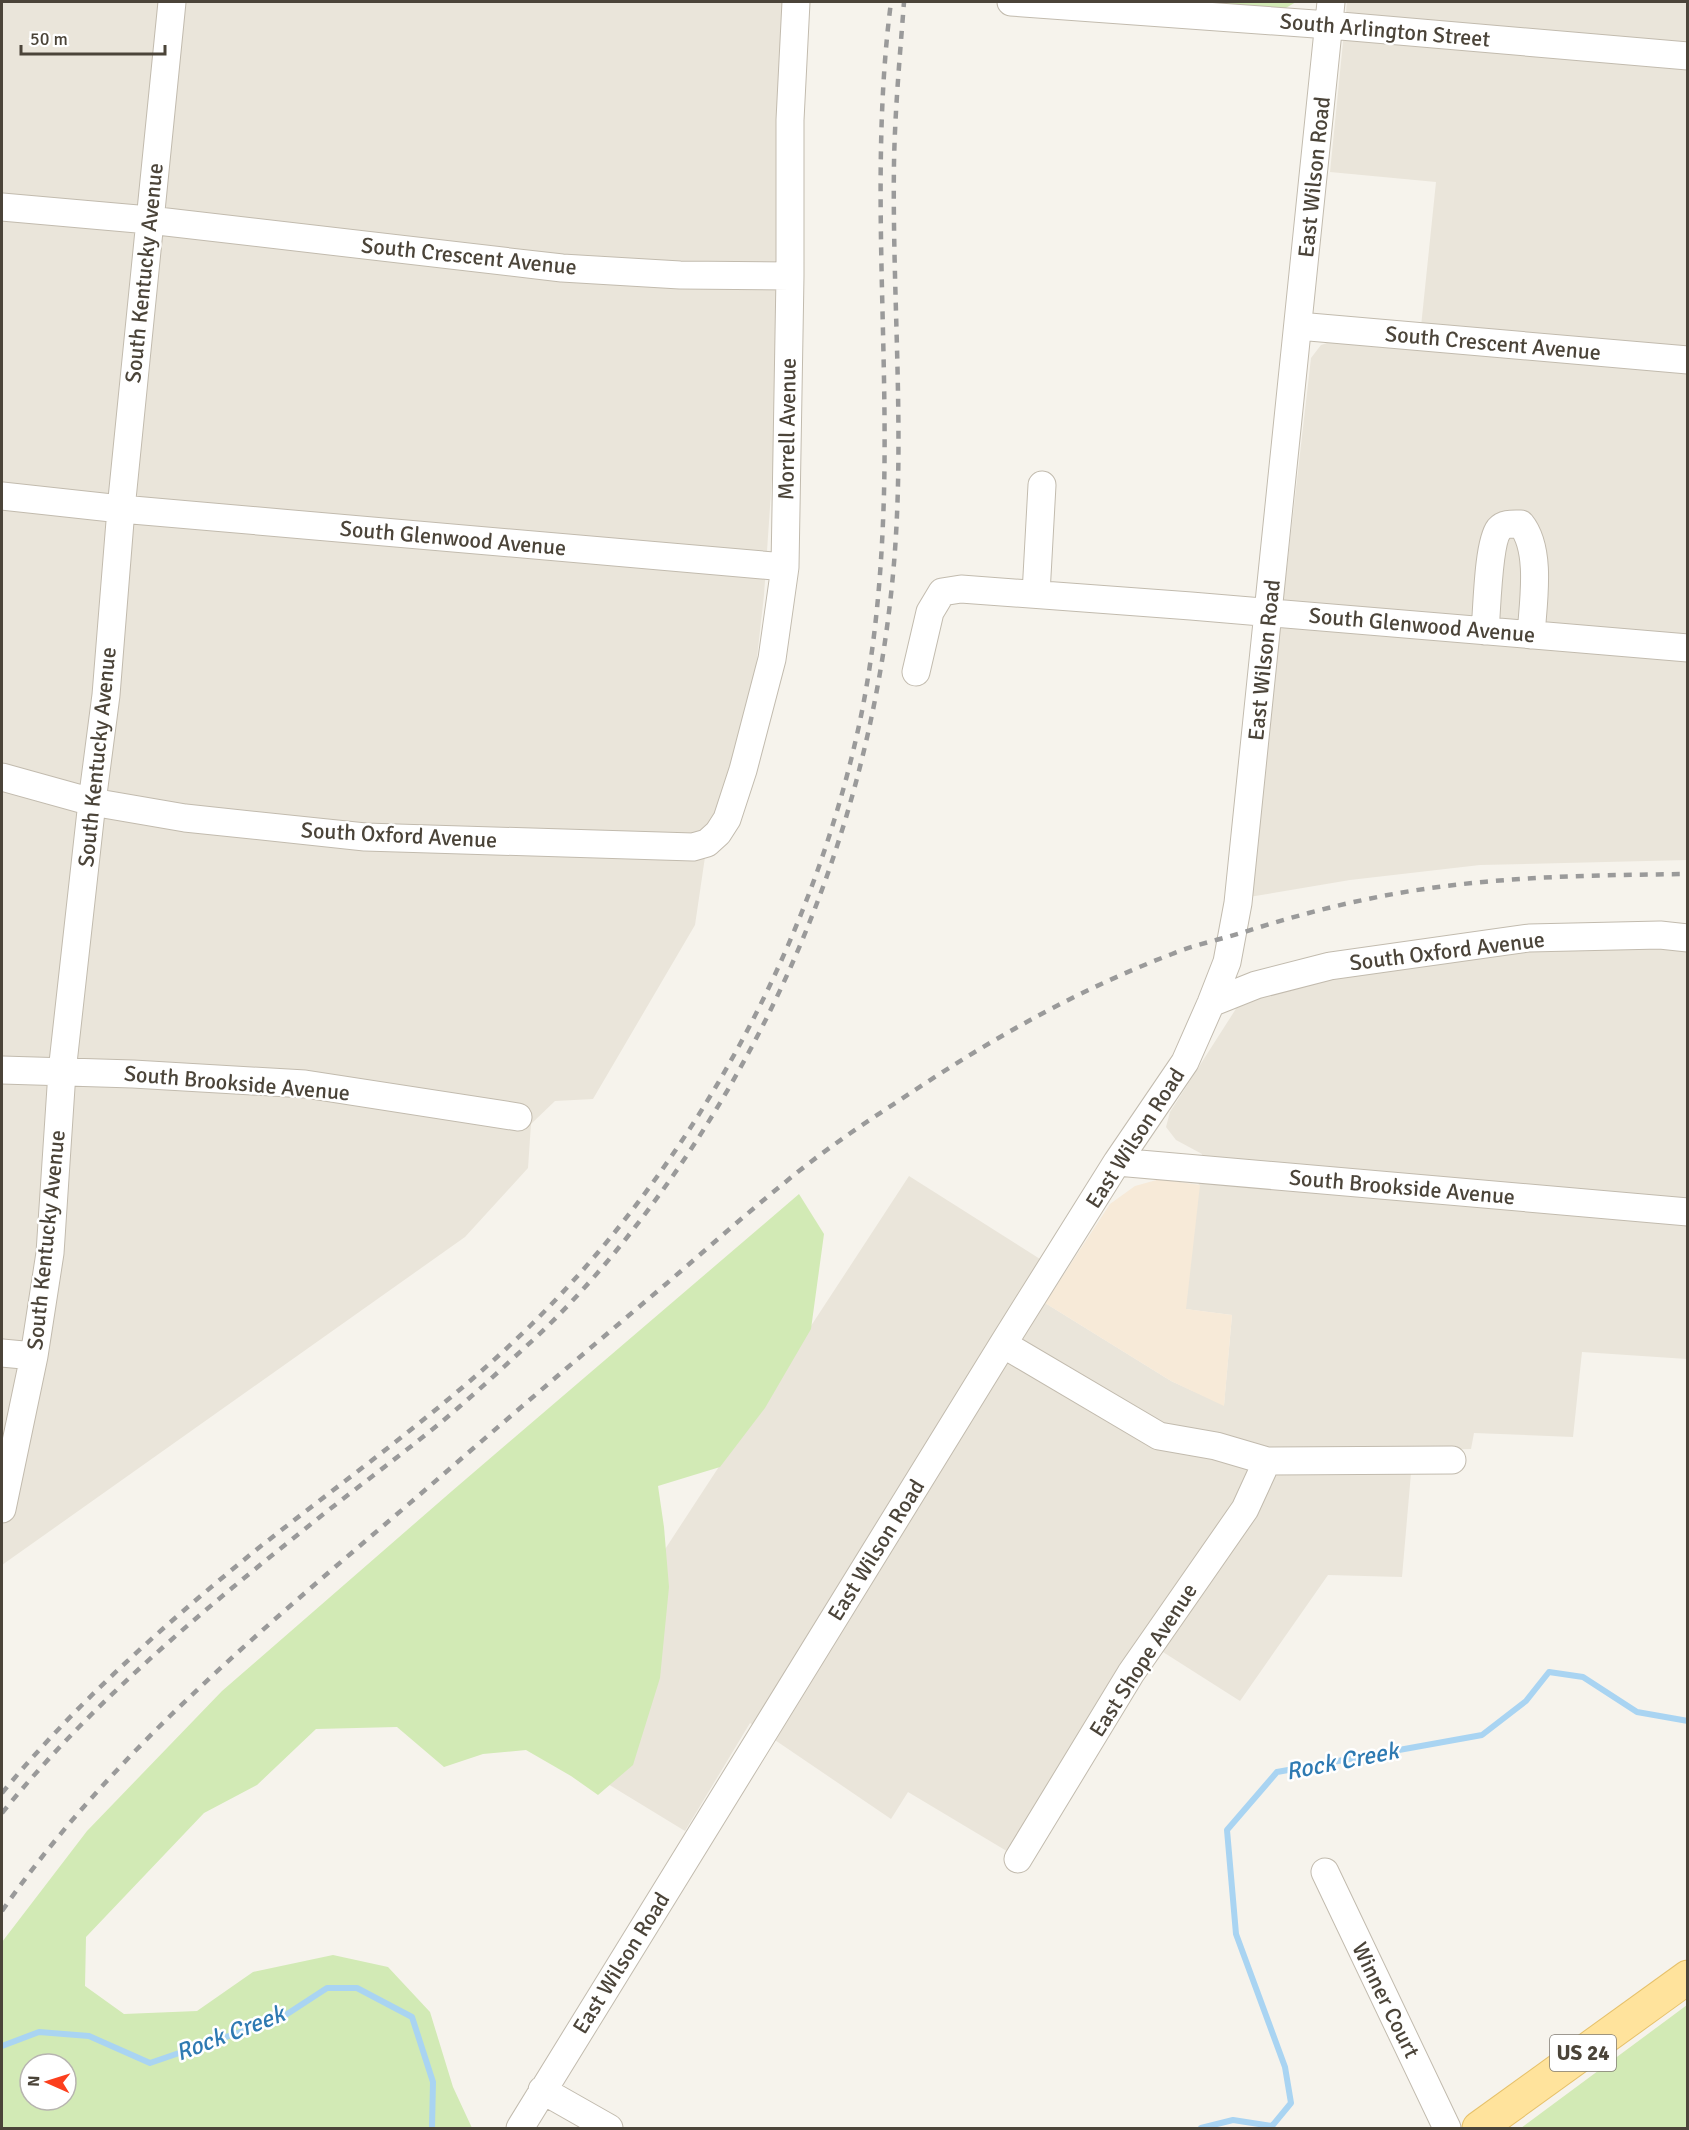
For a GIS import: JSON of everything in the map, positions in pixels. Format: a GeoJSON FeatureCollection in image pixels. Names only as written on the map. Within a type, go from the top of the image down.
{"type":"FeatureCollection","features":[{"type":"Feature","properties":{"kind":"main road","name":"US 24"},"geometry":{"type":"LineString","coordinates":[[1479,2128],[1688,1977]]}},
{"type":"Feature","properties":{"kind":"street","name":"South Kentucky Avenue"},"geometry":{"type":"LineString","coordinates":[[2,1509],[34,1356],[50,1253],[62,1072],[106,695],[121,509],[172,2]]}},
{"type":"Feature","properties":{"kind":"street","name":"Morrell Avenue"},"geometry":{"type":"LineString","coordinates":[[707,843],[728,819],[743,770],[772,659],[785,567],[790,120],[796,2]]}},
{"type":"Feature","properties":{"kind":"street","name":"South Arlington Street"},"geometry":{"type":"LineString","coordinates":[[1011,2],[1330,13],[1688,56]]}},
{"type":"Feature","properties":{"kind":"street","name":"East Wilson Road"},"geometry":{"type":"LineString","coordinates":[[520,2128],[1117,1162],[1185,1062],[1212,1003],[1227,962],[1238,903],[1330,13]]}},
{"type":"Feature","properties":{"kind":"street","name":"South Crescent Avenue"},"geometry":{"type":"LineString","coordinates":[[2,207],[149,220],[562,268],[680,275],[790,276]]}},
{"type":"Feature","properties":{"kind":"street","name":"South Crescent Avenue"},"geometry":{"type":"LineString","coordinates":[[1298,326],[1688,360]]}},
{"type":"Feature","properties":{"kind":"street"},"geometry":{"type":"LineString","coordinates":[[1036,594],[1042,485]]}},
{"type":"Feature","properties":{"kind":"street","name":"South Glenwood Avenue"},"geometry":{"type":"LineString","coordinates":[[2,496],[121,509],[785,567]]}},
{"type":"Feature","properties":{"kind":"street"},"geometry":{"type":"LineString","coordinates":[[1485,631],[1495,535],[1500,527],[1509,524],[1521,525],[1527,532],[1534,559],[1532,635]]}},
{"type":"Feature","properties":{"kind":"street","name":"South Glenwood Avenue"},"geometry":{"type":"LineString","coordinates":[[916,672],[930,612],[942,591],[961,589],[1269,612],[1688,648]]}},
{"type":"Feature","properties":{"kind":"street","name":"South Oxford Avenue"},"geometry":{"type":"LineString","coordinates":[[2,777],[92,802],[185,818],[365,837],[693,848],[707,843]]}},
{"type":"Feature","properties":{"kind":"street","name":"South Oxford Avenue"},"geometry":{"type":"LineString","coordinates":[[1212,1003],[1256,985],[1330,966],[1529,938],[1660,935],[1688,938]]}},
{"type":"Feature","properties":{"kind":"street","name":"South Brookside Avenue"},"geometry":{"type":"LineString","coordinates":[[2,1070],[133,1074],[305,1084],[518,1117]]}},
{"type":"Feature","properties":{"kind":"street","name":"South Brookside Avenue"},"geometry":{"type":"LineString","coordinates":[[1117,1162],[1688,1212]]}},
{"type":"Feature","properties":{"kind":"street"},"geometry":{"type":"LineString","coordinates":[[1004,1344],[1159,1436],[1216,1446],[1267,1461],[1452,1460]]}},
{"type":"Feature","properties":{"kind":"street"},"geometry":{"type":"LineString","coordinates":[[2,1353],[34,1356]]}},
{"type":"Feature","properties":{"kind":"street","name":"East Shope Avenue"},"geometry":{"type":"LineString","coordinates":[[1018,1859],[1131,1672],[1245,1509],[1267,1461]]}},
{"type":"Feature","properties":{"kind":"street","name":"Winner Court"},"geometry":{"type":"LineString","coordinates":[[1325,1872],[1447,2128]]}},
{"type":"Feature","properties":{"kind":"street"},"geometry":{"type":"LineString","coordinates":[[542,2090],[609,2128]]}},
{"type":"Feature","properties":{"kind":"shaded area"},"geometry":{"type":"Polygon","coordinates":[[[2,2],[782,2],[777,405],[764,595],[751,711],[729,792],[710,823],[695,925],[593,1099],[555,1101],[531,1124],[528,1168],[465,1237],[2,1565],[2,2]]]}},
{"type":"Feature","properties":{"kind":"shaded area"},"geometry":{"type":"Polygon","coordinates":[[[1347,2],[1687,2],[1687,860],[1480,865],[1350,880],[1249,897],[1311,358],[1321,345],[1336,340],[1419,346],[1436,182],[1330,172],[1347,2]]]}},
{"type":"Feature","properties":{"kind":"shaded area"},"geometry":{"type":"Polygon","coordinates":[[[1549,949],[1687,949],[1687,1359],[1582,1352],[1573,1437],[1474,1433],[1471,1449],[1413,1450],[1402,1577],[1328,1575],[1240,1701],[1141,1638],[1010,1853],[908,1792],[891,1819],[750,1723],[685,1831],[539,1742],[909,1176],[1040,1259],[1029,1281],[1045,1303],[1171,1381],[1224,1405],[1232,1315],[1185,1309],[1202,1154],[1176,1140],[1166,1127],[1170,1112],[1239,1004],[1305,983],[1438,961],[1549,949]]]}},
{"type":"Feature","properties":{"kind":"shaded area"},"geometry":{"type":"Polygon","coordinates":[[[1160,1179],[1200,1185],[1186,1309],[1232,1315],[1224,1406],[1171,1381],[1045,1303],[1110,1204],[1135,1186],[1160,1179]]]}},
{"type":"Feature","properties":{"kind":"green space"},"geometry":{"type":"Polygon","coordinates":[[[1149,2],[1296,2],[1279,12],[1149,2]]]}},
{"type":"Feature","properties":{"kind":"green space"},"geometry":{"type":"Polygon","coordinates":[[[799,1194],[824,1234],[811,1329],[765,1408],[720,1467],[658,1486],[669,1587],[660,1678],[633,1765],[598,1795],[571,1776],[526,1750],[483,1754],[444,1767],[397,1727],[316,1729],[257,1785],[204,1813],[86,1937],[85,1986],[124,2014],[197,2011],[253,1972],[333,1955],[388,1967],[430,2012],[453,2087],[472,2128],[2,2128],[2,1942],[87,1831],[222,1691],[799,1194]]]}},
{"type":"Feature","properties":{"kind":"green space"},"geometry":{"type":"Polygon","coordinates":[[[1687,2005],[1687,2128],[1521,2128],[1687,2005]]]}},
{"type":"Feature","properties":{"kind":"waterway","name":"Rock Creek"},"geometry":{"type":"LineString","coordinates":[[1201,2128],[1233,2120],[1272,2126],[1291,2103],[1285,2067],[1236,1934],[1227,1830],[1277,1772],[1482,1735],[1526,1701],[1549,1672],[1583,1677],[1637,1712],[1688,1721]]}},
{"type":"Feature","properties":{"kind":"waterway","name":"Rock Creek"},"geometry":{"type":"LineString","coordinates":[[2,2046],[39,2032],[89,2036],[150,2063],[281,2018],[327,1988],[357,1988],[412,2017],[433,2082],[432,2128]]}},
{"type":"Feature","properties":{"kind":"railway"},"geometry":{"type":"LineString","coordinates":[[2,1793],[60,1727],[155,1636],[256,1550],[464,1386],[529,1327],[589,1263],[644,1195],[694,1122],[739,1045],[779,966],[812,884],[840,801],[861,716],[874,632],[880,577],[884,493],[881,185],[885,63],[891,2]]}},
{"type":"Feature","properties":{"kind":"railway"},"geometry":{"type":"LineString","coordinates":[[2,1813],[70,1736],[143,1665],[260,1565],[448,1416],[533,1340],[573,1300],[628,1236],[679,1167],[723,1098],[762,1027],[796,954],[826,879],[850,802],[870,724],[885,644],[897,513],[898,413],[894,163],[904,2]]}},
{"type":"Feature","properties":{"kind":"railway"},"geometry":{"type":"LineString","coordinates":[[2,1911],[48,1849],[98,1791],[151,1735],[263,1629],[811,1161],[965,1058],[1066,1001],[1136,969],[1189,948],[1311,912],[1383,896],[1463,884],[1559,877],[1688,874]]}}]}
